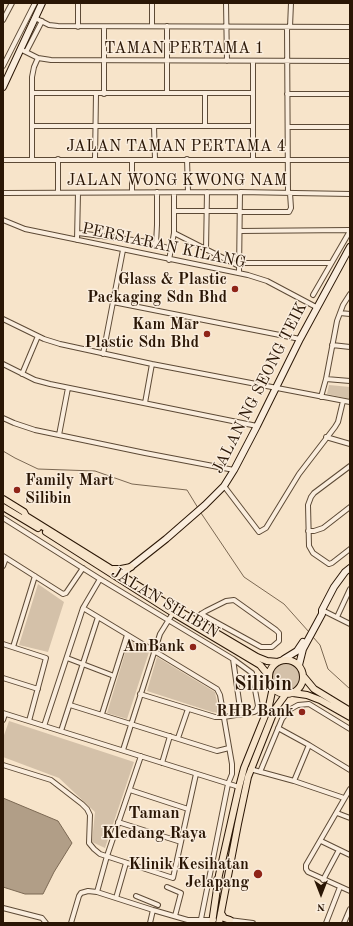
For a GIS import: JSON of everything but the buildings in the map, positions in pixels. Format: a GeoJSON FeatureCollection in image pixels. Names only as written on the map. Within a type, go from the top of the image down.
{"type":"FeatureCollection","features":[{"type":"Feature","properties":{"kind":"main road"},"geometry":{"type":"LineString","coordinates":[[3,87],[6,73],[20,50],[42,3]]}},
{"type":"Feature","properties":{"kind":"main road","name":"JALAN NG SEONG TEIK"},"geometry":{"type":"LineString","coordinates":[[122,575],[192,517],[224,486],[257,426],[316,307],[350,247]]}},
{"type":"Feature","properties":{"kind":"main road","name":"JALAN SILIBIN"},"geometry":{"type":"LineString","coordinates":[[3,499],[24,512],[26,516],[122,575]]}},
{"type":"Feature","properties":{"kind":"main road"},"geometry":{"type":"LineString","coordinates":[[3,503],[26,516]]}},
{"type":"Feature","properties":{"kind":"main road","name":"JALAN SILIBIN"},"geometry":{"type":"LineString","coordinates":[[3,507],[128,582],[198,619],[262,660],[281,661]]}},
{"type":"Feature","properties":{"kind":"main road"},"geometry":{"type":"LineString","coordinates":[[112,569],[131,567],[128,582],[122,579],[122,575]]}},
{"type":"Feature","properties":{"kind":"main road"},"geometry":{"type":"LineString","coordinates":[[299,665],[304,644],[322,614],[322,610],[334,587],[345,572],[350,568]]}},
{"type":"Feature","properties":{"kind":"main road","name":"JALAN SILIBIN"},"geometry":{"type":"LineString","coordinates":[[128,582],[173,614],[260,665],[269,676]]}},
{"type":"Feature","properties":{"kind":"main road"},"geometry":{"type":"LineString","coordinates":[[169,605],[174,610],[173,614],[179,613],[189,619],[198,619],[201,630]]}},
{"type":"Feature","properties":{"kind":"main road"},"geometry":{"type":"LineString","coordinates":[[304,644],[297,651],[271,668],[269,676],[270,684],[278,692],[307,695],[320,700],[350,717]]}},
{"type":"Feature","properties":{"kind":"main road"},"geometry":{"type":"LineString","coordinates":[[281,661],[292,660],[299,665],[302,669],[304,677],[314,689],[350,711]]}},
{"type":"Feature","properties":{"kind":"main road"},"geometry":{"type":"LineString","coordinates":[[230,920],[224,918],[220,919],[250,769],[275,710],[289,694],[301,686],[304,677]]}},
{"type":"Feature","properties":{"kind":"main road"},"geometry":{"type":"LineString","coordinates":[[212,921],[219,875],[239,787],[244,768],[269,706],[272,687]]}},
{"type":"Feature","properties":{"kind":"street"},"geometry":{"type":"LineString","coordinates":[[3,20],[12,3]]}},
{"type":"Feature","properties":{"kind":"street"},"geometry":{"type":"LineString","coordinates":[[3,66],[35,3]]}},
{"type":"Feature","properties":{"kind":"street"},"geometry":{"type":"LineString","coordinates":[[78,3],[78,26]]}},
{"type":"Feature","properties":{"kind":"street"},"geometry":{"type":"LineString","coordinates":[[152,3],[152,26]]}},
{"type":"Feature","properties":{"kind":"street"},"geometry":{"type":"LineString","coordinates":[[226,3],[227,61]]}},
{"type":"Feature","properties":{"kind":"street"},"geometry":{"type":"LineString","coordinates":[[174,211],[289,212],[291,208],[287,159],[288,126],[286,61],[291,3]]}},
{"type":"Feature","properties":{"kind":"street"},"geometry":{"type":"LineString","coordinates":[[35,18],[50,25],[58,26],[350,27]]}},
{"type":"Feature","properties":{"kind":"street"},"geometry":{"type":"LineString","coordinates":[[26,52],[42,21]]}},
{"type":"Feature","properties":{"kind":"street"},"geometry":{"type":"LineString","coordinates":[[167,26],[167,93]]}},
{"type":"Feature","properties":{"kind":"street"},"geometry":{"type":"LineString","coordinates":[[104,27],[104,94]]}},
{"type":"Feature","properties":{"kind":"street","name":"TAMAN PERTAMA 1"},"geometry":{"type":"LineString","coordinates":[[20,50],[38,58],[51,60],[350,61]]}},
{"type":"Feature","properties":{"kind":"street"},"geometry":{"type":"LineString","coordinates":[[32,160],[32,72],[38,58]]}},
{"type":"Feature","properties":{"kind":"street"},"geometry":{"type":"LineString","coordinates":[[253,61],[253,159]]}},
{"type":"Feature","properties":{"kind":"street"},"geometry":{"type":"LineString","coordinates":[[32,93],[253,93]]}},
{"type":"Feature","properties":{"kind":"street"},"geometry":{"type":"LineString","coordinates":[[204,93],[205,126]]}},
{"type":"Feature","properties":{"kind":"street"},"geometry":{"type":"LineString","coordinates":[[95,159],[96,94]]}},
{"type":"Feature","properties":{"kind":"street"},"geometry":{"type":"LineString","coordinates":[[287,94],[350,94]]}},
{"type":"Feature","properties":{"kind":"street"},"geometry":{"type":"LineString","coordinates":[[32,126],[253,126]]}},
{"type":"Feature","properties":{"kind":"street"},"geometry":{"type":"LineString","coordinates":[[154,126],[155,159]]}},
{"type":"Feature","properties":{"kind":"street"},"geometry":{"type":"LineString","coordinates":[[288,126],[350,127]]}},
{"type":"Feature","properties":{"kind":"street"},"geometry":{"type":"LineString","coordinates":[[187,159],[188,192]]}},
{"type":"Feature","properties":{"kind":"street","name":"JALAN TAMAN PERTAMA 4"},"geometry":{"type":"LineString","coordinates":[[3,160],[350,160]]}},
{"type":"Feature","properties":{"kind":"street"},"geometry":{"type":"LineString","coordinates":[[58,160],[58,193]]}},
{"type":"Feature","properties":{"kind":"street"},"geometry":{"type":"LineString","coordinates":[[132,160],[132,192]]}},
{"type":"Feature","properties":{"kind":"street"},"geometry":{"type":"LineString","coordinates":[[156,244],[157,192]]}},
{"type":"Feature","properties":{"kind":"street"},"geometry":{"type":"LineString","coordinates":[[206,250],[207,192]]}},
{"type":"Feature","properties":{"kind":"street"},"geometry":{"type":"LineString","coordinates":[[239,273],[240,192]]}},
{"type":"Feature","properties":{"kind":"street","name":"JALAN WONG KWONG NAM"},"geometry":{"type":"LineString","coordinates":[[3,193],[240,192],[350,194]]}},
{"type":"Feature","properties":{"kind":"street"},"geometry":{"type":"LineString","coordinates":[[77,240],[78,193]]}},
{"type":"Feature","properties":{"kind":"street"},"geometry":{"type":"LineString","coordinates":[[169,260],[174,233],[174,193]]}},
{"type":"Feature","properties":{"kind":"street","name":"PERSIARAN KILANG"},"geometry":{"type":"LineString","coordinates":[[3,220],[25,229],[169,260],[239,273],[268,282],[316,307]]}},
{"type":"Feature","properties":{"kind":"street"},"geometry":{"type":"LineString","coordinates":[[240,231],[350,230]]}},
{"type":"Feature","properties":{"kind":"street"},"geometry":{"type":"LineString","coordinates":[[313,295],[350,230]]}},
{"type":"Feature","properties":{"kind":"street"},"geometry":{"type":"LineString","coordinates":[[78,233],[156,244],[171,249]]}},
{"type":"Feature","properties":{"kind":"street"},"geometry":{"type":"LineString","coordinates":[[174,233],[206,250],[239,264],[331,263]]}},
{"type":"Feature","properties":{"kind":"street"},"geometry":{"type":"LineString","coordinates":[[103,354],[123,250]]}},
{"type":"Feature","properties":{"kind":"street"},"geometry":{"type":"LineString","coordinates":[[321,396],[340,313],[350,294]]}},
{"type":"Feature","properties":{"kind":"street"},"geometry":{"type":"LineString","coordinates":[[113,302],[300,339]]}},
{"type":"Feature","properties":{"kind":"street"},"geometry":{"type":"LineString","coordinates":[[340,313],[350,314]]}},
{"type":"Feature","properties":{"kind":"street"},"geometry":{"type":"LineString","coordinates":[[3,319],[38,336],[60,344],[152,364],[350,402]]}},
{"type":"Feature","properties":{"kind":"street"},"geometry":{"type":"LineString","coordinates":[[22,374],[38,336]]}},
{"type":"Feature","properties":{"kind":"street"},"geometry":{"type":"LineString","coordinates":[[332,346],[350,347]]}},
{"type":"Feature","properties":{"kind":"street"},"geometry":{"type":"LineString","coordinates":[[3,364],[35,380],[257,426]]}},
{"type":"Feature","properties":{"kind":"street"},"geometry":{"type":"LineString","coordinates":[[145,403],[152,364]]}},
{"type":"Feature","properties":{"kind":"street"},"geometry":{"type":"LineString","coordinates":[[326,379],[350,381]]}},
{"type":"Feature","properties":{"kind":"street"},"geometry":{"type":"LineString","coordinates":[[59,435],[68,388]]}},
{"type":"Feature","properties":{"kind":"street"},"geometry":{"type":"LineString","coordinates":[[224,486],[259,532],[266,528],[299,474],[338,422],[343,401]]}},
{"type":"Feature","properties":{"kind":"street"},"geometry":{"type":"LineString","coordinates":[[3,418],[25,427],[59,435],[145,454],[234,470]]}},
{"type":"Feature","properties":{"kind":"street"},"geometry":{"type":"LineString","coordinates":[[326,437],[350,444]]}},
{"type":"Feature","properties":{"kind":"street"},"geometry":{"type":"LineString","coordinates":[[350,466],[311,497],[308,505],[310,550],[325,563],[329,564],[350,550]]}},
{"type":"Feature","properties":{"kind":"street"},"geometry":{"type":"LineString","coordinates":[[308,531],[323,528],[350,508]]}},
{"type":"Feature","properties":{"kind":"street","name":"JALAN SILIBIN"},"geometry":{"type":"LineString","coordinates":[[3,518],[100,579],[233,659],[252,673],[258,703],[256,711],[241,715],[215,717],[140,694]]}},
{"type":"Feature","properties":{"kind":"street"},"geometry":{"type":"LineString","coordinates":[[3,566],[4,557],[63,594],[66,593],[83,568]]}},
{"type":"Feature","properties":{"kind":"street"},"geometry":{"type":"LineString","coordinates":[[13,647],[35,576]]}},
{"type":"Feature","properties":{"kind":"street"},"geometry":{"type":"LineString","coordinates":[[44,726],[83,608],[100,579]]}},
{"type":"Feature","properties":{"kind":"street"},"geometry":{"type":"LineString","coordinates":[[337,617],[350,589]]}},
{"type":"Feature","properties":{"kind":"street"},"geometry":{"type":"LineString","coordinates":[[234,600],[276,630],[279,634],[279,641],[272,647],[261,647],[198,619],[226,601],[234,600]]}},
{"type":"Feature","properties":{"kind":"street"},"geometry":{"type":"LineString","coordinates":[[83,608],[217,689],[220,695],[232,769],[200,921]]}},
{"type":"Feature","properties":{"kind":"street"},"geometry":{"type":"LineString","coordinates":[[322,610],[350,624]]}},
{"type":"Feature","properties":{"kind":"street"},"geometry":{"type":"LineString","coordinates":[[123,750],[160,634],[173,614]]}},
{"type":"Feature","properties":{"kind":"street"},"geometry":{"type":"LineString","coordinates":[[61,731],[98,617]]}},
{"type":"Feature","properties":{"kind":"street"},"geometry":{"type":"LineString","coordinates":[[102,714],[127,635]]}},
{"type":"Feature","properties":{"kind":"street"},"geometry":{"type":"LineString","coordinates":[[3,644],[46,658],[29,721]]}},
{"type":"Feature","properties":{"kind":"street"},"geometry":{"type":"LineString","coordinates":[[67,658],[114,676]]}},
{"type":"Feature","properties":{"kind":"street"},"geometry":{"type":"LineString","coordinates":[[233,659],[241,715]]}},
{"type":"Feature","properties":{"kind":"street"},"geometry":{"type":"LineString","coordinates":[[3,678],[38,688]]}},
{"type":"Feature","properties":{"kind":"street"},"geometry":{"type":"LineString","coordinates":[[260,772],[282,719],[289,710],[298,705],[309,704],[350,729]]}},
{"type":"Feature","properties":{"kind":"street"},"geometry":{"type":"LineString","coordinates":[[70,705],[217,751],[229,748]]}},
{"type":"Feature","properties":{"kind":"street"},"geometry":{"type":"LineString","coordinates":[[178,738],[188,709]]}},
{"type":"Feature","properties":{"kind":"street"},"geometry":{"type":"LineString","coordinates":[[3,720],[4,714],[29,721],[239,787]]}},
{"type":"Feature","properties":{"kind":"street"},"geometry":{"type":"LineString","coordinates":[[278,728],[350,770]]}},
{"type":"Feature","properties":{"kind":"street"},"geometry":{"type":"LineString","coordinates":[[162,763],[170,736]]}},
{"type":"Feature","properties":{"kind":"street"},"geometry":{"type":"LineString","coordinates":[[294,781],[309,745]]}},
{"type":"Feature","properties":{"kind":"street"},"geometry":{"type":"LineString","coordinates":[[97,892],[118,822],[141,756]]}},
{"type":"Feature","properties":{"kind":"street"},"geometry":{"type":"LineString","coordinates":[[3,765],[51,780],[76,798],[87,809],[90,815],[89,843],[100,854],[173,878],[196,774]]}},
{"type":"Feature","properties":{"kind":"street"},"geometry":{"type":"LineString","coordinates":[[250,769],[294,781],[344,798]]}},
{"type":"Feature","properties":{"kind":"street"},"geometry":{"type":"LineString","coordinates":[[350,789],[321,842],[306,865],[308,872],[350,891]]}},
{"type":"Feature","properties":{"kind":"street"},"geometry":{"type":"LineString","coordinates":[[130,790],[188,808]]}},
{"type":"Feature","properties":{"kind":"street"},"geometry":{"type":"LineString","coordinates":[[337,812],[350,818]]}},
{"type":"Feature","properties":{"kind":"street"},"geometry":{"type":"LineString","coordinates":[[118,822],[181,842]]}},
{"type":"Feature","properties":{"kind":"street"},"geometry":{"type":"LineString","coordinates":[[321,842],[350,855]]}},
{"type":"Feature","properties":{"kind":"street"},"geometry":{"type":"LineString","coordinates":[[323,880],[339,850]]}},
{"type":"Feature","properties":{"kind":"street"},"geometry":{"type":"LineString","coordinates":[[116,898],[126,863]]}},
{"type":"Feature","properties":{"kind":"street"},"geometry":{"type":"LineString","coordinates":[[207,886],[213,884],[219,875]]}},
{"type":"Feature","properties":{"kind":"street"},"geometry":{"type":"LineString","coordinates":[[167,887],[181,893],[175,916]]}},
{"type":"Feature","properties":{"kind":"street"},"geometry":{"type":"LineString","coordinates":[[326,923],[340,887]]}},
{"type":"Feature","properties":{"kind":"street"},"geometry":{"type":"LineString","coordinates":[[71,923],[79,896],[81,893],[88,890],[188,921],[212,921],[220,919]]}},
{"type":"Feature","properties":{"kind":"street"},"geometry":{"type":"LineString","coordinates":[[136,896],[156,904],[152,910],[150,923]]}},
{"type":"Feature","properties":{"kind":"street"},"geometry":{"type":"LineString","coordinates":[[3,908],[42,918],[46,923]]}},
{"type":"Feature","properties":{"kind":"street"},"geometry":{"type":"LineString","coordinates":[[344,923],[350,909]]}},
{"type":"Feature","properties":{"kind":"street"},"geometry":{"type":"LineString","coordinates":[[230,920],[253,923]]}},
{"type":"Feature","properties":{"kind":"shaded area"},"geometry":{"type":"Polygon","coordinates":[[[329,385],[350,387],[350,399],[327,394],[329,385]]]}},
{"type":"Feature","properties":{"kind":"shaded area"},"geometry":{"type":"Polygon","coordinates":[[[38,584],[64,602],[48,652],[19,645],[38,584]]]}},
{"type":"Feature","properties":{"kind":"shaded area"},"geometry":{"type":"Polygon","coordinates":[[[129,640],[149,652],[127,719],[107,713],[129,640]]]}},
{"type":"Feature","properties":{"kind":"shaded area"},"geometry":{"type":"Polygon","coordinates":[[[157,657],[215,692],[219,713],[147,691],[157,657]]]}},
{"type":"Feature","properties":{"kind":"shaded area"},"geometry":{"type":"Polygon","coordinates":[[[287,663],[298,667],[302,678],[298,689],[287,693],[276,689],[272,678],[276,667],[287,663]]]}},
{"type":"Feature","properties":{"kind":"shaded area"},"geometry":{"type":"Polygon","coordinates":[[[9,721],[134,762],[105,848],[92,842],[95,812],[59,778],[3,757],[3,738],[9,721]]]}},
{"type":"Feature","properties":{"kind":"shaded area"},"geometry":{"type":"Polygon","coordinates":[[[3,798],[58,821],[72,843],[54,872],[43,894],[25,894],[3,887],[3,798]]]}},
{"type":"Feature","properties":{"kind":"waterway"},"geometry":{"type":"LineString","coordinates":[[3,451],[38,469],[95,471],[132,484],[187,490],[198,508]]}},
{"type":"Feature","properties":{"kind":"waterway"},"geometry":{"type":"LineString","coordinates":[[201,513],[244,577],[284,604],[309,632]]}},
{"type":"Feature","properties":{"kind":"waterway"},"geometry":{"type":"LineString","coordinates":[[313,637],[320,645],[328,669],[350,689]]}},
{"type":"Feature","properties":{"kind":"place","name":"Glass & Plastic Packaging Sdn Bhd"},"geometry":{"type":"Point","coordinates":[235,289]}},
{"type":"Feature","properties":{"kind":"place","name":"Kam Mar Plastic Sdn Bhd"},"geometry":{"type":"Point","coordinates":[207,334]}},
{"type":"Feature","properties":{"kind":"place","name":"Family Mart Silibin"},"geometry":{"type":"Point","coordinates":[17,490]}},
{"type":"Feature","properties":{"kind":"place","name":"AmBank"},"geometry":{"type":"Point","coordinates":[193,647]}},
{"type":"Feature","properties":{"kind":"place","name":"RHB Bank"},"geometry":{"type":"Point","coordinates":[302,712]}},
{"type":"Feature","properties":{"kind":"place","name":"Klinik Kesihatan Jelapang"},"geometry":{"type":"Point","coordinates":[258,874]}},
{"type":"Feature","properties":{"kind":"district","name":"Silibin"},"geometry":{"type":"Point","coordinates":[263,685]}},
{"type":"Feature","properties":{"kind":"district","name":"Taman Kledang Raya"},"geometry":{"type":"Point","coordinates":[154,824]}}]}
